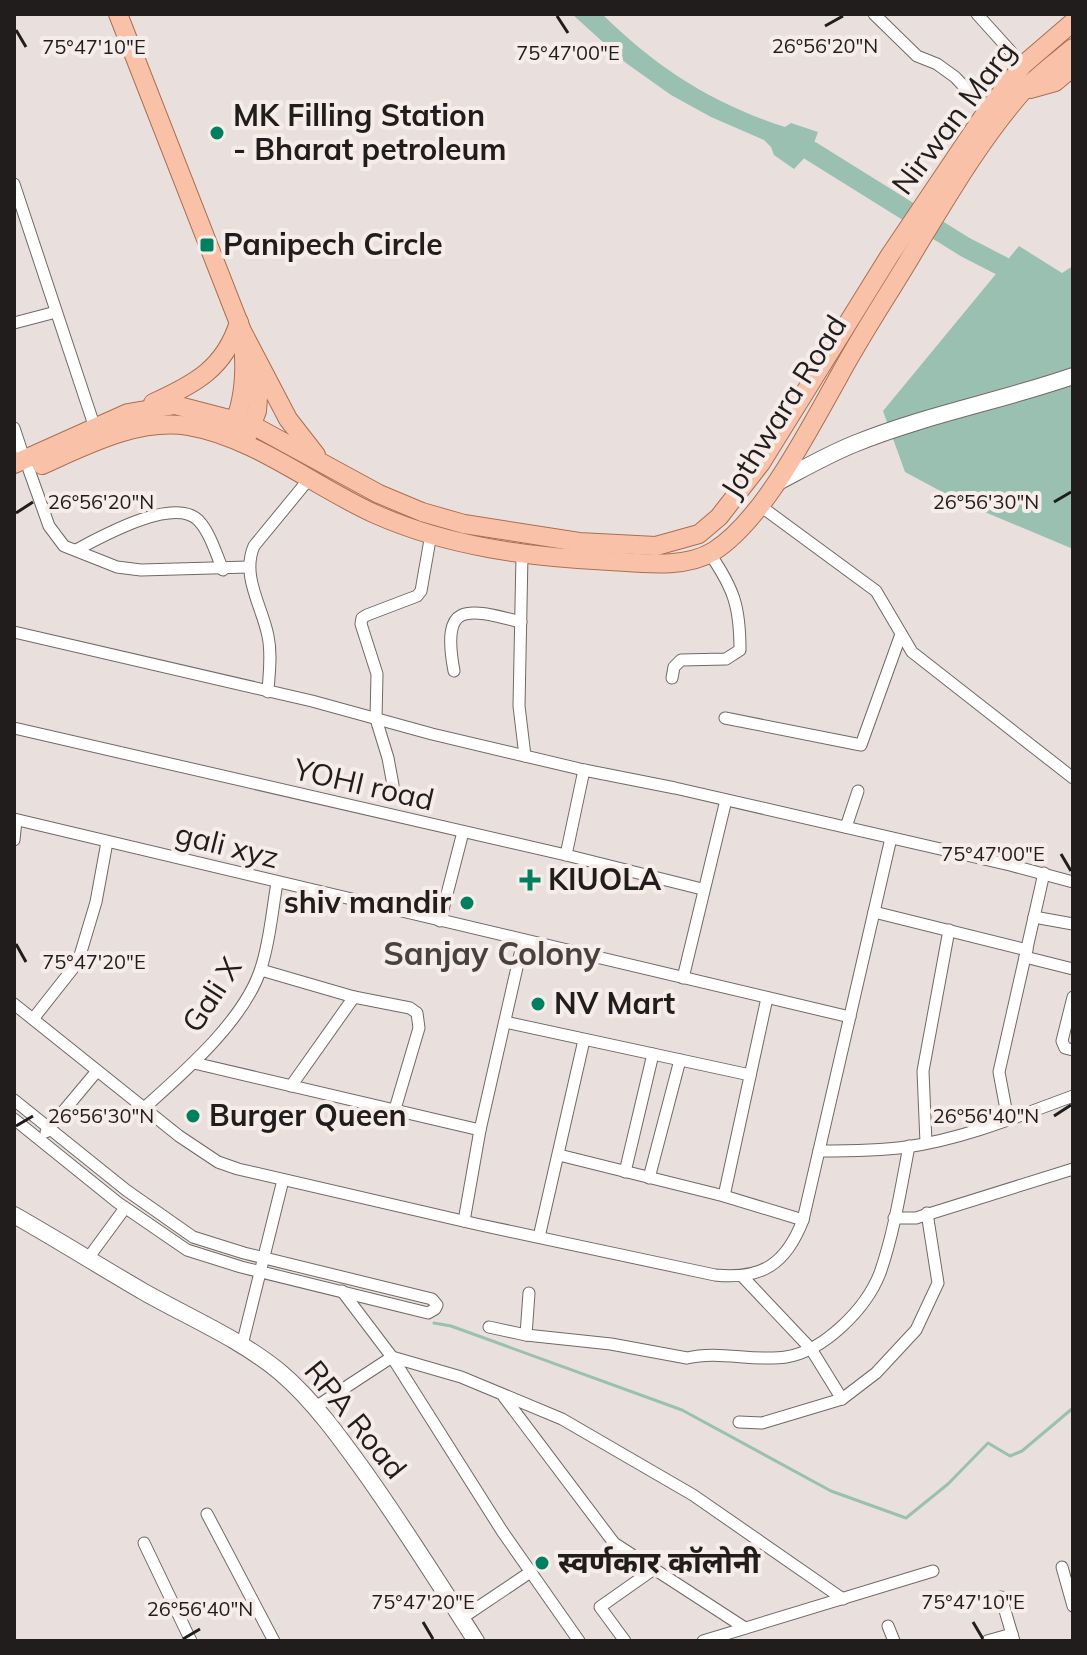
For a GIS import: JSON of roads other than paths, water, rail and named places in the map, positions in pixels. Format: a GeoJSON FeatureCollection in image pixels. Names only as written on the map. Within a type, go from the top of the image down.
{"type":"FeatureCollection","features":[{"type":"Feature","properties":{"kind":"main road"},"geometry":{"type":"LineString","coordinates":[[118,14],[240,327],[288,419],[320,460]]}},
{"type":"Feature","properties":{"kind":"main road","name":"Nirwan Marg"},"geometry":{"type":"LineString","coordinates":[[890,255],[938,197],[987,111],[1023,65],[1073,22]]}},
{"type":"Feature","properties":{"kind":"main road"},"geometry":{"type":"LineString","coordinates":[[938,197],[1023,91],[1073,48]]}},
{"type":"Feature","properties":{"kind":"main road"},"geometry":{"type":"LineString","coordinates":[[1023,91],[1055,82],[1073,67]]}},
{"type":"Feature","properties":{"kind":"main road","name":"Jothwara Road"},"geometry":{"type":"LineString","coordinates":[[240,431],[309,479],[375,514],[431,534],[522,555],[656,564],[710,554],[729,541],[776,483],[911,256],[938,197]]}},
{"type":"Feature","properties":{"kind":"main road","name":"Jothwara Road"},"geometry":{"type":"LineString","coordinates":[[240,431],[320,460],[379,494],[422,512],[464,524],[579,542],[656,546],[678,541],[699,534],[719,517],[761,463],[890,255]]}},
{"type":"Feature","properties":{"kind":"main road"},"geometry":{"type":"LineString","coordinates":[[20,468],[95,428],[164,398],[211,369],[225,357],[240,327]]}},
{"type":"Feature","properties":{"kind":"main road"},"geometry":{"type":"LineString","coordinates":[[240,327],[245,379],[240,431]]}},
{"type":"Feature","properties":{"kind":"main road"},"geometry":{"type":"LineString","coordinates":[[240,431],[260,392],[260,367]]}},
{"type":"Feature","properties":{"kind":"main road"},"geometry":{"type":"LineString","coordinates":[[136,411],[175,405],[240,431]]}},
{"type":"Feature","properties":{"kind":"main road"},"geometry":{"type":"LineString","coordinates":[[20,468],[143,427],[186,425],[240,431]]}},
{"type":"Feature","properties":{"kind":"street"},"geometry":{"type":"LineString","coordinates":[[874,14],[917,56],[937,64],[955,77],[987,111]]}},
{"type":"Feature","properties":{"kind":"street"},"geometry":{"type":"LineString","coordinates":[[977,14],[1023,65]]}},
{"type":"Feature","properties":{"kind":"street"},"geometry":{"type":"LineString","coordinates":[[14,184],[95,428]]}},
{"type":"Feature","properties":{"kind":"street"},"geometry":{"type":"LineString","coordinates":[[14,323],[56,312]]}},
{"type":"Feature","properties":{"kind":"street"},"geometry":{"type":"LineString","coordinates":[[776,483],[853,444],[1073,376]]}},
{"type":"Feature","properties":{"kind":"street"},"geometry":{"type":"LineString","coordinates":[[14,428],[20,468],[49,526],[64,546],[117,567],[141,570],[248,567]]}},
{"type":"Feature","properties":{"kind":"street"},"geometry":{"type":"LineString","coordinates":[[268,692],[270,652],[267,632],[248,567],[254,546],[309,479]]}},
{"type":"Feature","properties":{"kind":"street"},"geometry":{"type":"LineString","coordinates":[[759,505],[876,591],[912,652],[1073,778]]}},
{"type":"Feature","properties":{"kind":"street"},"geometry":{"type":"LineString","coordinates":[[76,550],[163,513],[182,512],[197,518],[223,570]]}},
{"type":"Feature","properties":{"kind":"street"},"geometry":{"type":"LineString","coordinates":[[393,785],[376,719],[377,674],[361,624],[362,618],[417,596],[421,591],[431,534]]}},
{"type":"Feature","properties":{"kind":"street"},"geometry":{"type":"LineString","coordinates":[[672,678],[674,667],[681,660],[726,659],[740,650],[735,598],[730,584],[710,554]]}},
{"type":"Feature","properties":{"kind":"street"},"geometry":{"type":"LineString","coordinates":[[522,555],[519,706],[525,756]]}},
{"type":"Feature","properties":{"kind":"street"},"geometry":{"type":"LineString","coordinates":[[454,671],[449,641],[458,618],[479,612],[521,622]]}},
{"type":"Feature","properties":{"kind":"street"},"geometry":{"type":"LineString","coordinates":[[14,632],[584,770],[846,827],[1073,882]]}},
{"type":"Feature","properties":{"kind":"street"},"geometry":{"type":"LineString","coordinates":[[725,718],[861,745],[901,634]]}},
{"type":"Feature","properties":{"kind":"street","name":"YOHI road"},"geometry":{"type":"LineString","coordinates":[[14,728],[702,889]]}},
{"type":"Feature","properties":{"kind":"street"},"geometry":{"type":"LineString","coordinates":[[566,855],[584,770]]}},
{"type":"Feature","properties":{"kind":"street"},"geometry":{"type":"LineString","coordinates":[[846,827],[858,791]]}},
{"type":"Feature","properties":{"kind":"street"},"geometry":{"type":"LineString","coordinates":[[683,978],[702,889],[726,800]]}},
{"type":"Feature","properties":{"kind":"street"},"geometry":{"type":"LineString","coordinates":[[14,840],[15,820]]}},
{"type":"Feature","properties":{"kind":"street","name":"gali xyz"},"geometry":{"type":"LineString","coordinates":[[15,820],[850,1017]]}},
{"type":"Feature","properties":{"kind":"street"},"geometry":{"type":"LineString","coordinates":[[440,921],[463,832]]}},
{"type":"Feature","properties":{"kind":"street"},"geometry":{"type":"LineString","coordinates":[[14,1004],[179,1136],[218,1162],[464,1221],[715,1275],[742,1276],[769,1268],[780,1258],[796,1240],[803,1220],[891,838]]}},
{"type":"Feature","properties":{"kind":"street"},"geometry":{"type":"LineString","coordinates":[[33,1019],[78,962],[96,902],[107,842]]}},
{"type":"Feature","properties":{"kind":"street"},"geometry":{"type":"LineString","coordinates":[[1008,1120],[999,1072],[1044,873]]}},
{"type":"Feature","properties":{"kind":"street","name":"Gali X"},"geometry":{"type":"LineString","coordinates":[[144,1108],[194,1063],[239,1009],[261,970],[277,883]]}},
{"type":"Feature","properties":{"kind":"street"},"geometry":{"type":"LineString","coordinates":[[874,912],[949,930],[1073,969]]}},
{"type":"Feature","properties":{"kind":"street"},"geometry":{"type":"LineString","coordinates":[[1034,917],[1073,924]]}},
{"type":"Feature","properties":{"kind":"street"},"geometry":{"type":"LineString","coordinates":[[926,1143],[923,1071],[949,930]]}},
{"type":"Feature","properties":{"kind":"street"},"geometry":{"type":"LineString","coordinates":[[464,1221],[480,1130],[523,941]]}},
{"type":"Feature","properties":{"kind":"street"},"geometry":{"type":"LineString","coordinates":[[261,970],[354,997],[410,1008],[417,1013],[419,1028],[395,1109]]}},
{"type":"Feature","properties":{"kind":"street"},"geometry":{"type":"LineString","coordinates":[[291,1086],[354,997]]}},
{"type":"Feature","properties":{"kind":"street"},"geometry":{"type":"LineString","coordinates":[[1073,997],[1062,1041],[1065,1048],[1073,1050]]}},
{"type":"Feature","properties":{"kind":"street"},"geometry":{"type":"LineString","coordinates":[[724,1196],[767,998]]}},
{"type":"Feature","properties":{"kind":"street"},"geometry":{"type":"LineString","coordinates":[[505,1022],[750,1075]]}},
{"type":"Feature","properties":{"kind":"street"},"geometry":{"type":"LineString","coordinates":[[539,1237],[584,1040]]}},
{"type":"Feature","properties":{"kind":"street"},"geometry":{"type":"LineString","coordinates":[[625,1172],[653,1054]]}},
{"type":"Feature","properties":{"kind":"street"},"geometry":{"type":"LineString","coordinates":[[649,1178],[680,1060]]}},
{"type":"Feature","properties":{"kind":"street"},"geometry":{"type":"LineString","coordinates":[[194,1063],[480,1130]]}},
{"type":"Feature","properties":{"kind":"street"},"geometry":{"type":"LineString","coordinates":[[40,1140],[97,1071]]}},
{"type":"Feature","properties":{"kind":"street"},"geometry":{"type":"LineString","coordinates":[[819,1151],[872,1151],[926,1143],[1008,1120],[1073,1096]]}},
{"type":"Feature","properties":{"kind":"street"},"geometry":{"type":"LineString","coordinates":[[14,1100],[126,1190],[179,1228],[208,1244],[432,1299],[437,1305],[428,1313],[203,1257],[170,1240],[125,1208],[14,1119]]}},
{"type":"Feature","properties":{"kind":"street"},"geometry":{"type":"LineString","coordinates":[[489,1327],[687,1358],[699,1355],[762,1359],[787,1357],[811,1349],[830,1337],[857,1310],[879,1275],[909,1146]]}},
{"type":"Feature","properties":{"kind":"street"},"geometry":{"type":"LineString","coordinates":[[559,1155],[724,1196],[803,1220]]}},
{"type":"Feature","properties":{"kind":"street"},"geometry":{"type":"LineString","coordinates":[[894,1218],[916,1218],[1073,1169]]}},
{"type":"Feature","properties":{"kind":"street"},"geometry":{"type":"LineString","coordinates":[[242,1345],[283,1180]]}},
{"type":"Feature","properties":{"kind":"street"},"geometry":{"type":"LineString","coordinates":[[89,1257],[125,1208]]}},
{"type":"Feature","properties":{"kind":"street"},"geometry":{"type":"LineString","coordinates":[[739,1422],[762,1423],[842,1399],[876,1373],[916,1330],[938,1283],[927,1213]]}},
{"type":"Feature","properties":{"kind":"street","name":"RPA Road"},"geometry":{"type":"LineString","coordinates":[[14,1215],[142,1291],[242,1345],[279,1372],[347,1448],[407,1532],[476,1641]]}},
{"type":"Feature","properties":{"kind":"street"},"geometry":{"type":"LineString","coordinates":[[170,1240],[179,1228]]}},
{"type":"Feature","properties":{"kind":"street"},"geometry":{"type":"LineString","coordinates":[[331,1273],[392,1357],[529,1573],[579,1641]]}},
{"type":"Feature","properties":{"kind":"street"},"geometry":{"type":"LineString","coordinates":[[742,1276],[811,1349],[842,1399]]}},
{"type":"Feature","properties":{"kind":"street"},"geometry":{"type":"LineString","coordinates":[[526,1335],[529,1293]]}},
{"type":"Feature","properties":{"kind":"street"},"geometry":{"type":"LineString","coordinates":[[314,1408],[392,1357],[461,1377],[562,1419],[680,1488],[843,1599]]}},
{"type":"Feature","properties":{"kind":"street"},"geometry":{"type":"LineString","coordinates":[[504,1397],[614,1543],[745,1628]]}},
{"type":"Feature","properties":{"kind":"street"},"geometry":{"type":"LineString","coordinates":[[207,1514],[274,1641]]}},
{"type":"Feature","properties":{"kind":"street"},"geometry":{"type":"LineString","coordinates":[[144,1543],[191,1641]]}},
{"type":"Feature","properties":{"kind":"street"},"geometry":{"type":"LineString","coordinates":[[1062,1567],[1073,1606]]}},
{"type":"Feature","properties":{"kind":"street"},"geometry":{"type":"LineString","coordinates":[[625,1641],[600,1607],[654,1569]]}},
{"type":"Feature","properties":{"kind":"street"},"geometry":{"type":"LineString","coordinates":[[703,1641],[933,1571]]}},
{"type":"Feature","properties":{"kind":"street"},"geometry":{"type":"LineString","coordinates":[[462,1618],[529,1573]]}},
{"type":"Feature","properties":{"kind":"street"},"geometry":{"type":"LineString","coordinates":[[987,1641],[1013,1638],[1001,1597]]}},
{"type":"Feature","properties":{"kind":"street"},"geometry":{"type":"LineString","coordinates":[[888,1626],[894,1641]]}},
{"type":"Feature","properties":{"kind":"waterway"},"geometry":{"type":"LineString","coordinates":[[811,151],[965,247],[1002,266]]}},
{"type":"Feature","properties":{"kind":"waterway"},"geometry":{"type":"LineString","coordinates":[[434,1323],[451,1326],[682,1410],[831,1491],[906,1518],[948,1484],[988,1443],[1010,1456],[1022,1451],[1073,1408]]}},
{"type":"Feature","properties":{"kind":"place","name":"MK Filling Station - Bharat petroleum"},"geometry":{"type":"Point","coordinates":[217,133]}},
{"type":"Feature","properties":{"kind":"place","name":"Panipech Circle"},"geometry":{"type":"Point","coordinates":[207,245]}},
{"type":"Feature","properties":{"kind":"place","name":"KIUOLA"},"geometry":{"type":"Point","coordinates":[530,880]}},
{"type":"Feature","properties":{"kind":"place","name":"shiv mandir"},"geometry":{"type":"Point","coordinates":[467,903]}},
{"type":"Feature","properties":{"kind":"place","name":"NV Mart"},"geometry":{"type":"Point","coordinates":[538,1004]}},
{"type":"Feature","properties":{"kind":"place","name":"Burger Queen"},"geometry":{"type":"Point","coordinates":[193,1116]}},
{"type":"Feature","properties":{"kind":"place","name":"स्वर्णकार कॉलोनी"},"geometry":{"type":"Point","coordinates":[542,1563]}},
{"type":"Feature","properties":{"kind":"district","name":"Sanjay Colony"},"geometry":{"type":"Point","coordinates":[492,954]}}]}
